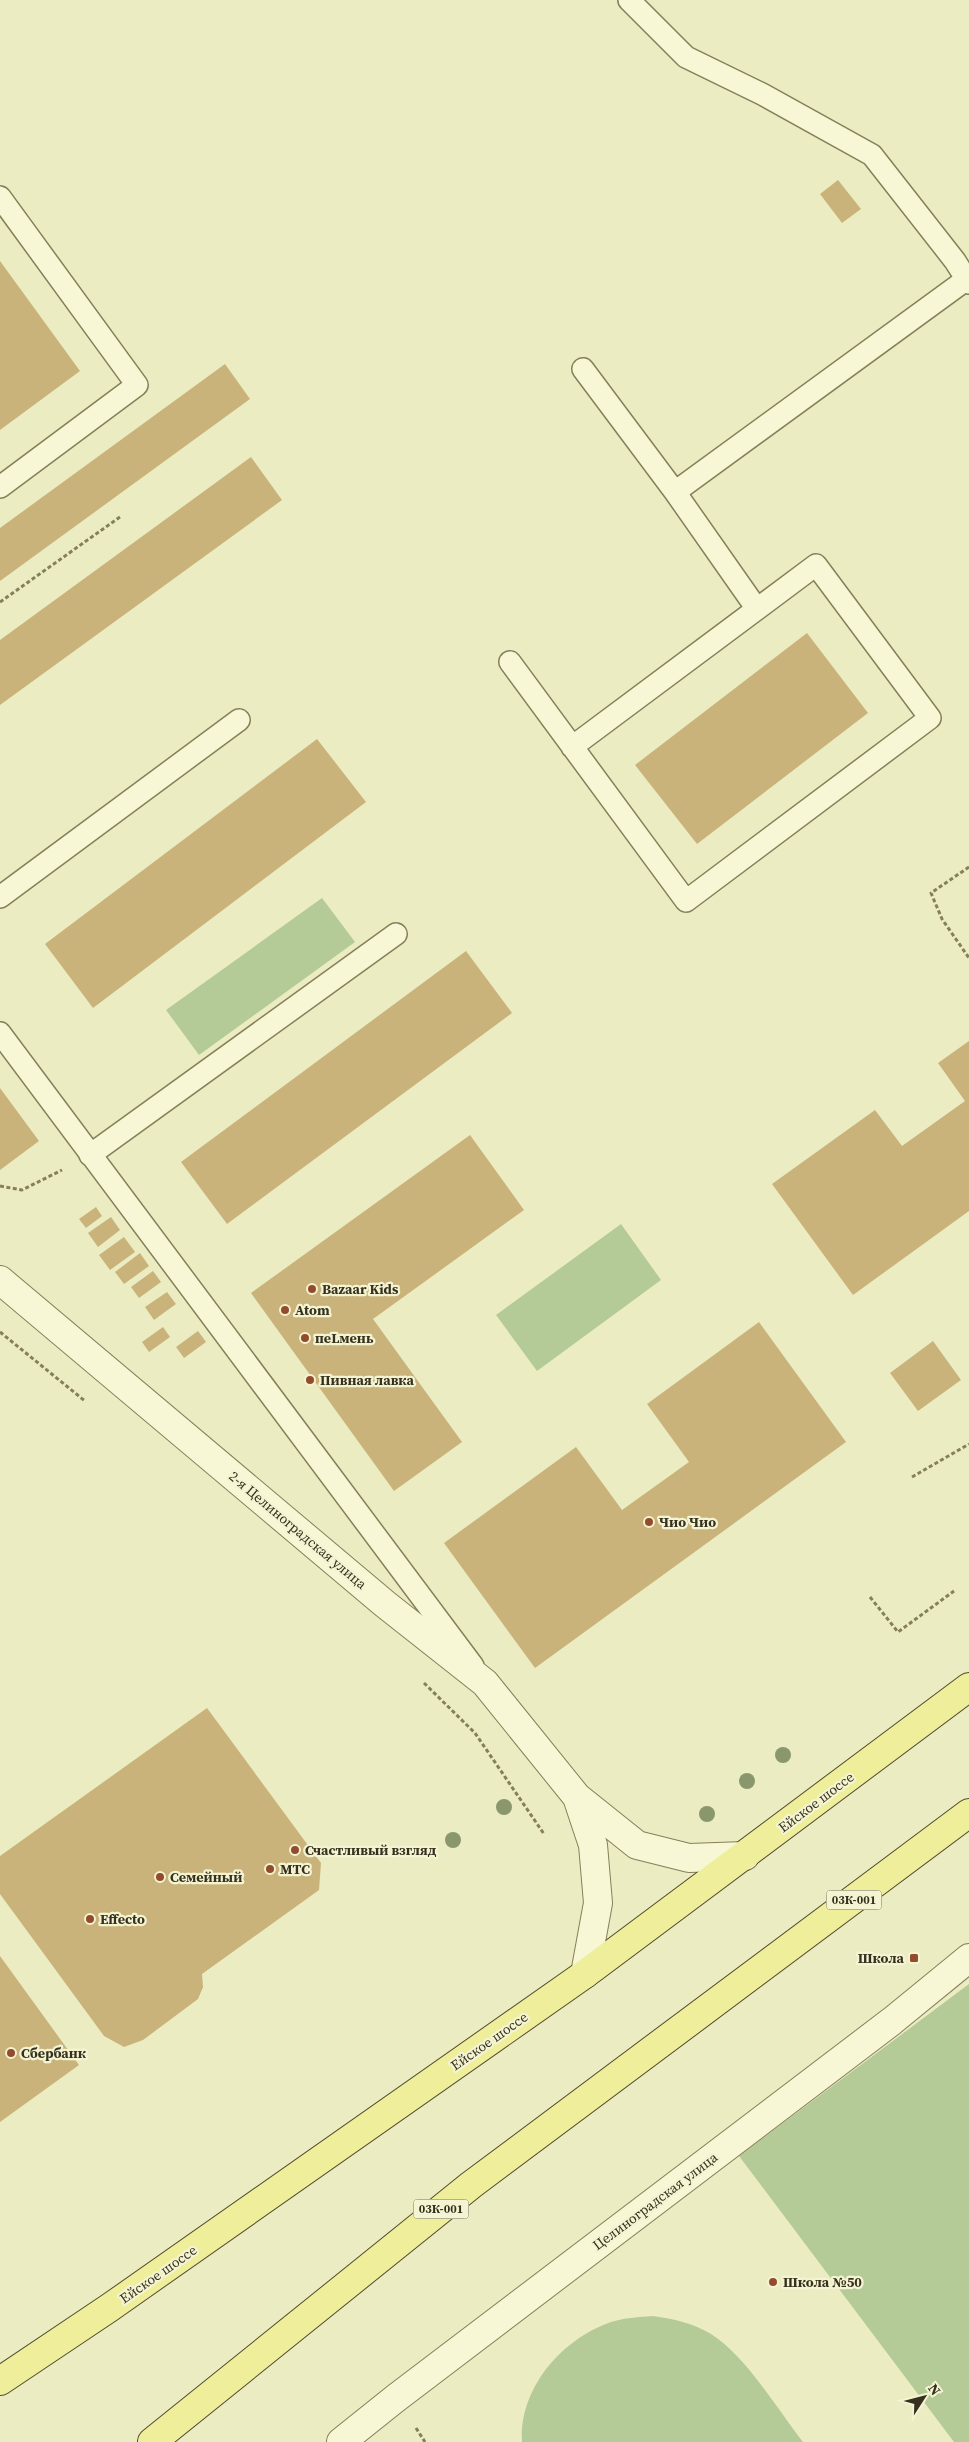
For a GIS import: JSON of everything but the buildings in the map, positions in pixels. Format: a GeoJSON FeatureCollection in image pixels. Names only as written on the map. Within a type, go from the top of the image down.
{"type":"FeatureCollection","features":[{"type":"Feature","properties":{"kind":"main road","name":"Ейское шоссе"},"geometry":{"type":"LineString","coordinates":[[0,2381],[109,2308],[585,1974],[969,1687]]}},
{"type":"Feature","properties":{"kind":"main road","name":"03К-001"},"geometry":{"type":"LineString","coordinates":[[152,2442],[471,2186],[969,1812]]}},
{"type":"Feature","properties":{"kind":"street","name":"2-я Целиноградская улица"},"geometry":{"type":"LineString","coordinates":[[0,1280],[385,1604],[485,1683],[577,1797],[637,1845],[689,1858],[744,1856]]}},
{"type":"Feature","properties":{"kind":"street","name":"2-я Целиноградская улица"},"geometry":{"type":"LineString","coordinates":[[577,1797],[593,1845],[598,1903],[585,1974]]}},
{"type":"Feature","properties":{"kind":"street","name":"Целиноградская улица"},"geometry":{"type":"LineString","coordinates":[[341,2442],[396,2398],[892,2021],[969,1958]]}},
{"type":"Feature","properties":{"kind":"lane"},"geometry":{"type":"LineString","coordinates":[[629,0],[686,57],[762,94],[872,155],[955,261],[968,281],[676,492]]}},
{"type":"Feature","properties":{"kind":"lane"},"geometry":{"type":"LineString","coordinates":[[0,197],[137,385],[0,487]]}},
{"type":"Feature","properties":{"kind":"lane"},"geometry":{"type":"LineString","coordinates":[[583,369],[676,492],[757,609]]}},
{"type":"Feature","properties":{"kind":"lane"},"geometry":{"type":"LineString","coordinates":[[510,662],[572,747],[686,900],[930,718],[816,565],[572,747]]}},
{"type":"Feature","properties":{"kind":"lane"},"geometry":{"type":"LineString","coordinates":[[0,897],[238,720]]}},
{"type":"Feature","properties":{"kind":"lane"},"geometry":{"type":"LineString","coordinates":[[90,1155],[396,934]]}},
{"type":"Feature","properties":{"kind":"lane"},"geometry":{"type":"LineString","coordinates":[[0,1033],[381,1541],[485,1683]]}},
{"type":"Feature","properties":{"kind":"path"},"geometry":{"type":"LineString","coordinates":[[0,602],[120,517]]}},
{"type":"Feature","properties":{"kind":"path"},"geometry":{"type":"LineString","coordinates":[[969,867],[930,893],[942,918],[969,958]]}},
{"type":"Feature","properties":{"kind":"path"},"geometry":{"type":"LineString","coordinates":[[0,1186],[22,1190],[90,1155]]}},
{"type":"Feature","properties":{"kind":"path"},"geometry":{"type":"LineString","coordinates":[[0,1332],[92,1407]]}},
{"type":"Feature","properties":{"kind":"path"},"geometry":{"type":"LineString","coordinates":[[912,1477],[969,1444]]}},
{"type":"Feature","properties":{"kind":"path"},"geometry":{"type":"LineString","coordinates":[[870,1597],[898,1632],[954,1590]]}},
{"type":"Feature","properties":{"kind":"path"},"geometry":{"type":"LineString","coordinates":[[422,1681],[474,1733],[544,1834]]}},
{"type":"Feature","properties":{"kind":"green space"},"geometry":{"type":"Polygon","coordinates":[[[322,898],[355,942],[199,1055],[166,1010],[322,898]]]}},
{"type":"Feature","properties":{"kind":"green space"},"geometry":{"type":"Polygon","coordinates":[[[621,1224],[661,1280],[537,1371],[496,1315],[621,1224]]]}},
{"type":"Feature","properties":{"kind":"green space"},"geometry":{"type":"Polygon","coordinates":[[[969,1984],[969,2442],[954,2442],[739,2156],[969,1984]]]}},
{"type":"Feature","properties":{"kind":"green space"},"geometry":{"type":"Polygon","coordinates":[[[653,2316],[690,2324],[711,2334],[724,2343],[760,2384],[803,2442],[522,2442],[523,2422],[528,2403],[536,2385],[547,2368],[561,2353],[576,2340],[611,2322],[653,2316]]]}},
{"type":"Feature","properties":{"kind":"place","name":"Bazaar Kids"},"geometry":{"type":"Point","coordinates":[312,1289]}},
{"type":"Feature","properties":{"kind":"place","name":"Atom"},"geometry":{"type":"Point","coordinates":[285,1310]}},
{"type":"Feature","properties":{"kind":"place","name":"пеLмень"},"geometry":{"type":"Point","coordinates":[305,1338]}},
{"type":"Feature","properties":{"kind":"place","name":"Пивная лавка"},"geometry":{"type":"Point","coordinates":[310,1380]}},
{"type":"Feature","properties":{"kind":"place","name":"Чио Чио"},"geometry":{"type":"Point","coordinates":[649,1522]}},
{"type":"Feature","properties":{"kind":"place","name":"Счастливый взгляд"},"geometry":{"type":"Point","coordinates":[295,1850]}},
{"type":"Feature","properties":{"kind":"place","name":"МТС"},"geometry":{"type":"Point","coordinates":[270,1869]}},
{"type":"Feature","properties":{"kind":"place","name":"Семейный"},"geometry":{"type":"Point","coordinates":[160,1877]}},
{"type":"Feature","properties":{"kind":"place","name":"Effecto"},"geometry":{"type":"Point","coordinates":[90,1919]}},
{"type":"Feature","properties":{"kind":"place","name":"Школа"},"geometry":{"type":"Point","coordinates":[914,1958]}},
{"type":"Feature","properties":{"kind":"place","name":"Сбербанк"},"geometry":{"type":"Point","coordinates":[11,2053]}},
{"type":"Feature","properties":{"kind":"place","name":"Школа №50"},"geometry":{"type":"Point","coordinates":[773,2282]}}]}
